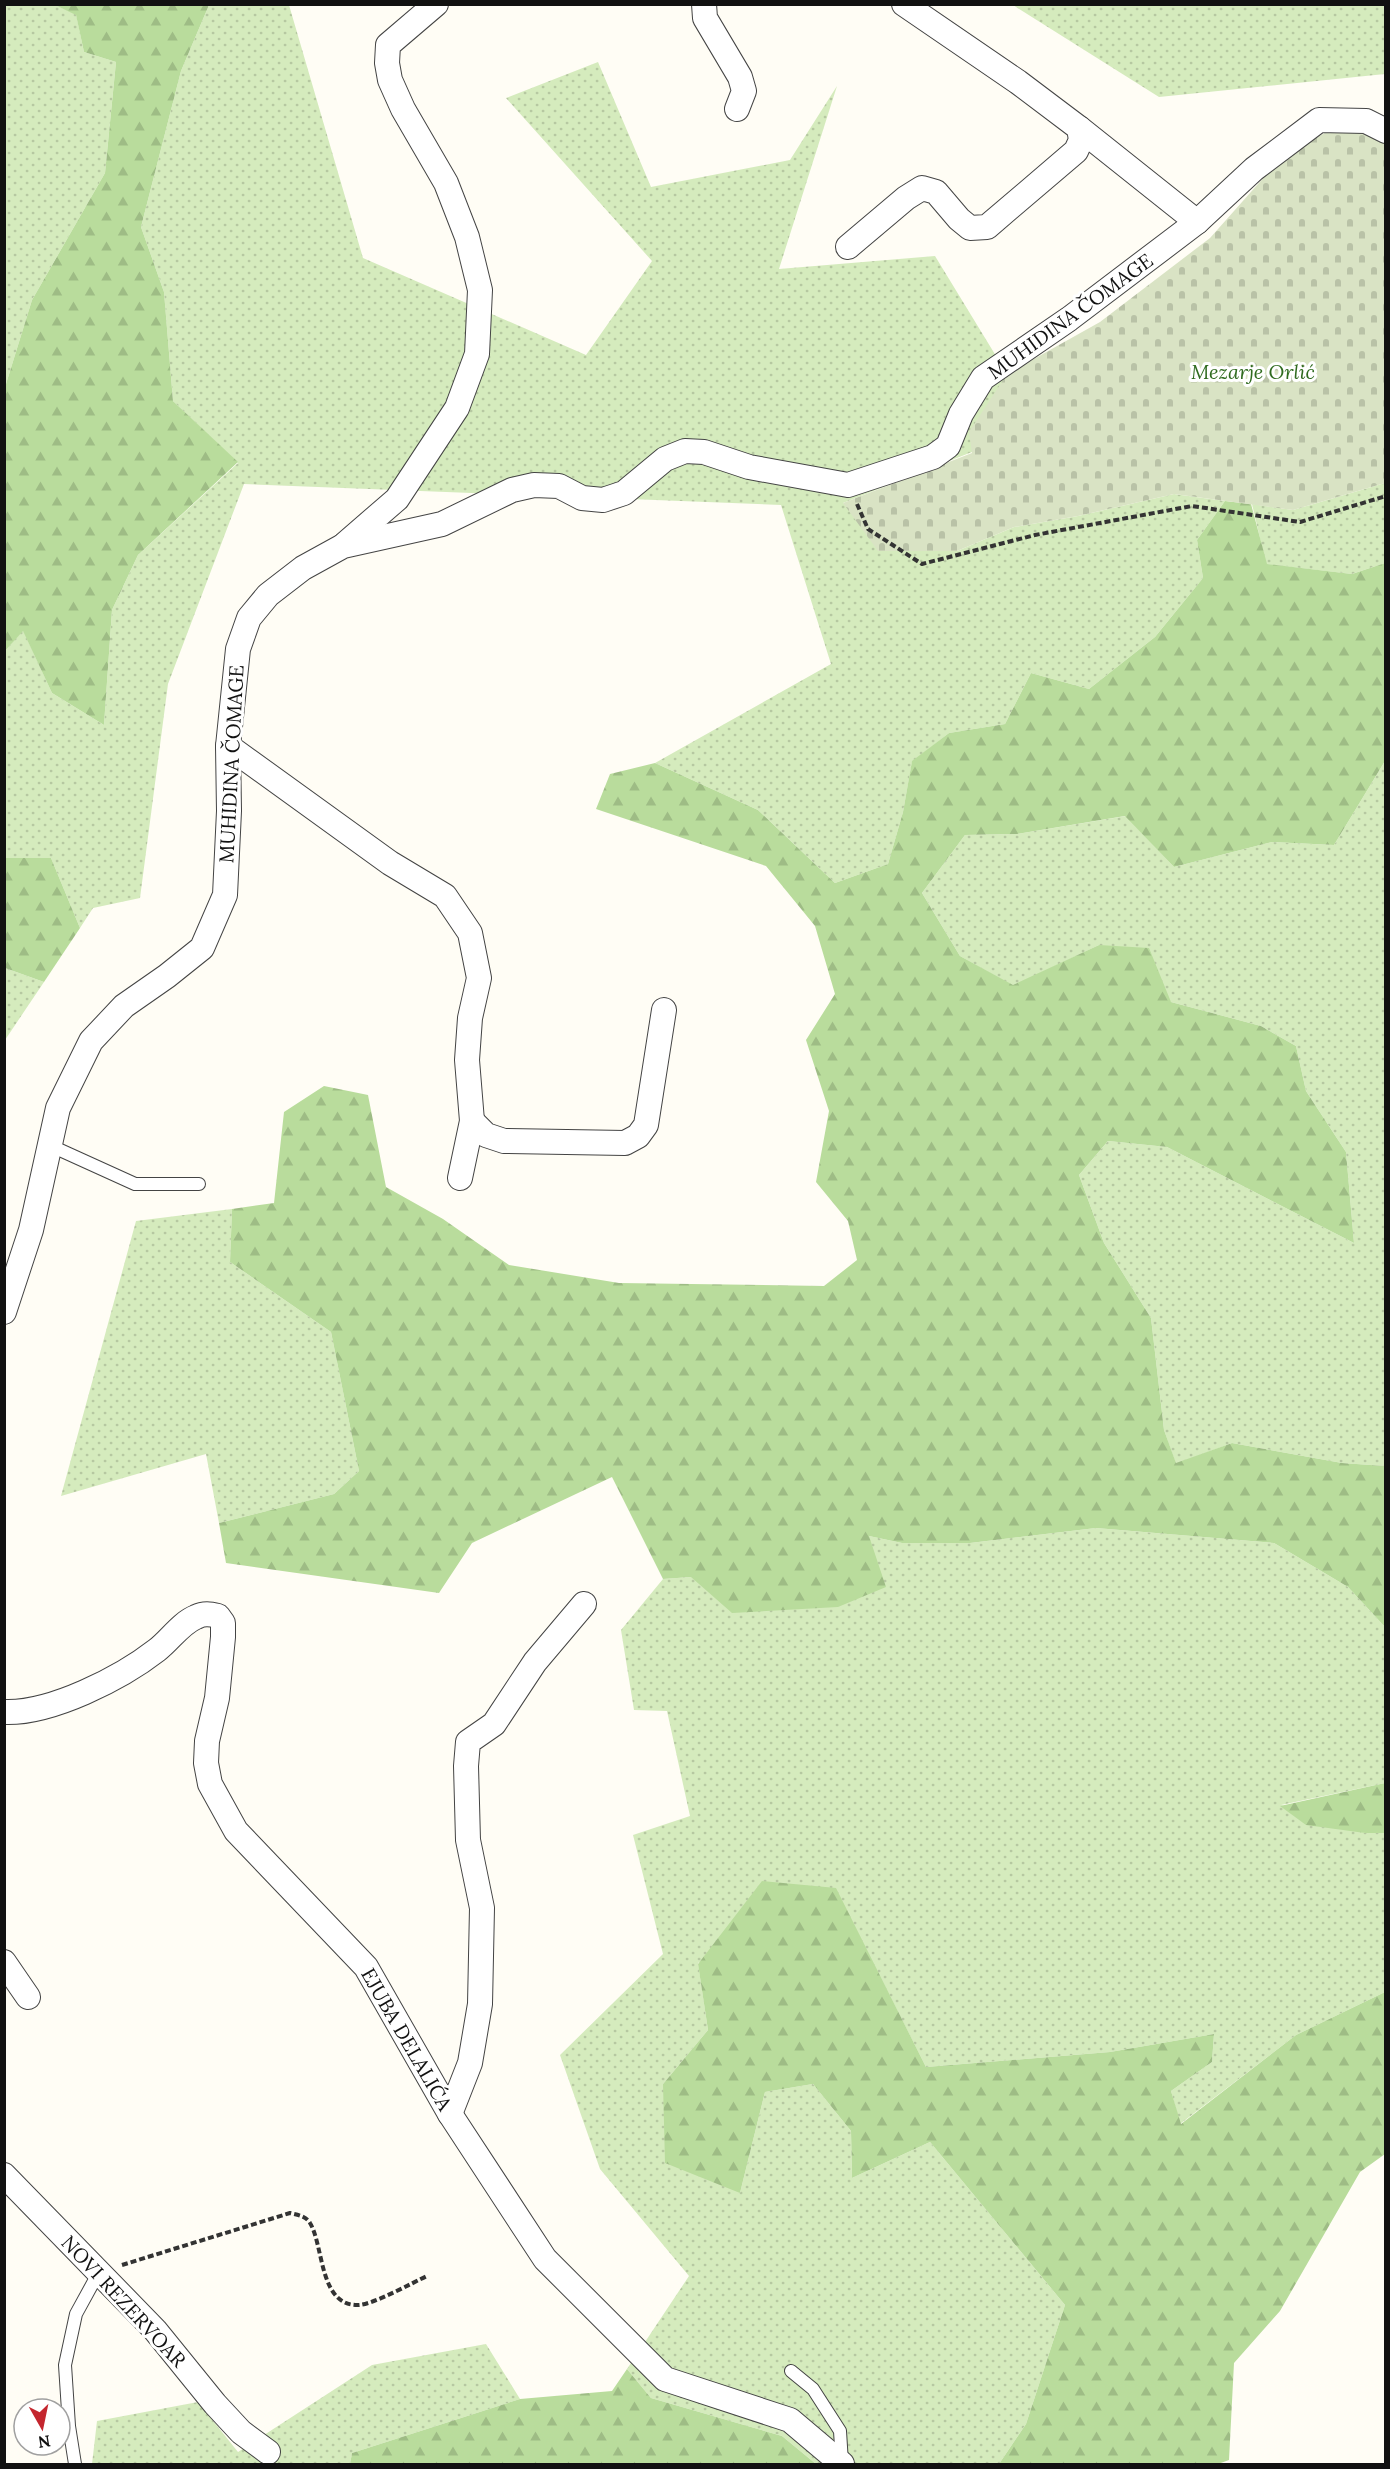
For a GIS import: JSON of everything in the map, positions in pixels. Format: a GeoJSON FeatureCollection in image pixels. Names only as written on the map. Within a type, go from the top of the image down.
{"type":"FeatureCollection","features":[{"type":"Feature","properties":{"kind":"street"},"geometry":{"type":"LineString","coordinates":[[343,546],[397,499],[457,408],[477,354],[480,290],[467,237],[446,183],[403,109],[390,80],[387,63],[388,45],[436,4]]}},
{"type":"Feature","properties":{"kind":"street"},"geometry":{"type":"LineString","coordinates":[[704,4],[705,18],[740,77],[744,91],[737,109]]}},
{"type":"Feature","properties":{"kind":"street"},"geometry":{"type":"LineString","coordinates":[[904,4],[1018,82],[1197,222]]}},
{"type":"Feature","properties":{"kind":"street","name":"MUHIDINA ČOMAGE"},"geometry":{"type":"LineString","coordinates":[[4,1312],[12,1263],[31,1230],[57,1108],[91,1041],[124,1006],[202,948],[225,895],[229,811],[228,746],[238,649],[249,618],[268,595],[303,568],[343,546],[442,524],[512,490],[534,485],[559,486],[582,498],[603,500],[624,494],[665,459],[685,451],[704,452],[750,467],[848,485],[933,457],[948,446],[961,414],[983,378],[1069,319],[1197,222],[1254,169],[1319,120],[1366,122],[1386,131]]}},
{"type":"Feature","properties":{"kind":"street"},"geometry":{"type":"LineString","coordinates":[[848,246],[906,198],[922,188],[936,192],[969,228],[987,227],[1076,151],[1081,140],[1079,128]]}},
{"type":"Feature","properties":{"kind":"street"},"geometry":{"type":"LineString","coordinates":[[228,746],[390,863],[445,896],[470,933],[479,978],[470,1018],[467,1060],[472,1121],[460,1178]]}},
{"type":"Feature","properties":{"kind":"street"},"geometry":{"type":"LineString","coordinates":[[472,1121],[486,1134],[504,1141],[625,1143],[638,1136],[646,1125],[664,1010]]}},
{"type":"Feature","properties":{"kind":"street"},"geometry":{"type":"LineString","coordinates":[[450,2114],[470,2063],[480,2004],[482,1908],[468,1840],[466,1766],[468,1742],[494,1724],[535,1662],[584,1604]]}},
{"type":"Feature","properties":{"kind":"street","name":"EJUBA DELALIĆA"},"geometry":{"type":"LineString","coordinates":[[4,1712],[47,1706],[110,1680],[158,1650],[193,1618],[206,1613],[218,1616],[223,1623],[223,1637],[217,1698],[207,1741],[206,1763],[210,1785],[236,1831],[366,1967],[450,2114],[545,2259],[665,2379],[790,2420],[842,2464]]}},
{"type":"Feature","properties":{"kind":"street"},"geometry":{"type":"LineString","coordinates":[[4,1962],[28,1997]]}},
{"type":"Feature","properties":{"kind":"street","name":"NOVI REZERVOAR"},"geometry":{"type":"LineString","coordinates":[[4,2175],[155,2330],[215,2404],[241,2432],[268,2452]]}},
{"type":"Feature","properties":{"kind":"lane"},"geometry":{"type":"LineString","coordinates":[[49,1145],[135,1184],[199,1184]]}},
{"type":"Feature","properties":{"kind":"lane"},"geometry":{"type":"LineString","coordinates":[[75,2464],[69,2426],[66,2365],[76,2314],[99,2272]]}},
{"type":"Feature","properties":{"kind":"lane"},"geometry":{"type":"LineString","coordinates":[[791,2371],[813,2389],[840,2431],[842,2464]]}},
{"type":"Feature","properties":{"kind":"path"},"geometry":{"type":"LineString","coordinates":[[848,485],[868,529],[922,564],[1035,535],[1192,506],[1300,522],[1386,496]]}},
{"type":"Feature","properties":{"kind":"path"},"geometry":{"type":"LineString","coordinates":[[99,2272],[190,2242],[290,2213],[302,2216],[310,2223],[327,2281],[338,2297],[348,2304],[361,2305],[428,2276]]}},
{"type":"Feature","properties":{"kind":"green space"},"geometry":{"type":"Polygon","coordinates":[[[5,5],[55,5],[76,14],[84,52],[116,62],[105,173],[32,300],[6,384],[5,457],[5,5]]]}},
{"type":"Feature","properties":{"kind":"green space"},"geometry":{"type":"Polygon","coordinates":[[[55,5],[209,5],[181,71],[141,227],[164,292],[173,401],[238,462],[138,555],[112,610],[104,725],[52,693],[23,631],[5,651],[6,384],[32,300],[105,173],[116,62],[84,52],[76,15],[55,5]]]}},
{"type":"Feature","properties":{"kind":"green space"},"geometry":{"type":"Polygon","coordinates":[[[209,5],[289,5],[363,258],[586,355],[652,261],[506,98],[598,62],[651,187],[790,160],[837,86],[779,269],[935,256],[1007,374],[972,452],[843,503],[957,551],[1014,527],[1078,516],[1174,494],[1225,501],[1197,540],[1203,578],[1155,637],[1089,689],[1031,673],[1005,724],[949,733],[912,762],[903,812],[888,864],[835,883],[758,810],[655,763],[831,664],[781,505],[244,484],[168,684],[140,898],[93,908],[80,928],[51,858],[5,858],[5,651],[23,630],[52,693],[104,725],[112,610],[138,555],[238,463],[173,401],[164,292],[141,227],[181,71],[209,5]]]}},
{"type":"Feature","properties":{"kind":"green space"},"geometry":{"type":"Polygon","coordinates":[[[1013,5],[1385,5],[1385,74],[1159,97],[1013,5]]]}},
{"type":"Feature","properties":{"kind":"green space","name":"Mezarje Orlić"},"geometry":{"type":"Polygon","coordinates":[[[1339,125],[1385,142],[1385,483],[1293,510],[1174,494],[1078,516],[1014,527],[957,551],[878,551],[843,503],[972,453],[969,432],[1007,374],[1100,322],[1210,238],[1282,157],[1339,125]]]}},
{"type":"Feature","properties":{"kind":"green space"},"geometry":{"type":"Polygon","coordinates":[[[1385,483],[1385,563],[1352,574],[1266,564],[1252,504],[1293,510],[1385,483]]]}},
{"type":"Feature","properties":{"kind":"green space"},"geometry":{"type":"Polygon","coordinates":[[[1225,501],[1251,504],[1267,564],[1352,574],[1385,563],[1385,761],[1334,845],[1272,842],[1174,867],[1125,816],[1017,834],[965,835],[922,893],[960,956],[1013,985],[1099,945],[1149,948],[1171,1002],[1261,1026],[1296,1046],[1306,1091],[1346,1152],[1354,1243],[1167,1147],[1108,1141],[1079,1175],[1104,1243],[1151,1318],[1164,1430],[1176,1463],[1232,1443],[1342,1463],[1385,1466],[1385,1627],[1348,1587],[1274,1543],[1096,1528],[970,1543],[902,1543],[869,1536],[886,1587],[838,1607],[732,1613],[691,1577],[663,1579],[612,1477],[472,1543],[439,1593],[226,1563],[219,1523],[334,1494],[359,1471],[331,1332],[230,1262],[232,1209],[274,1203],[284,1112],[324,1086],[368,1095],[386,1187],[443,1219],[509,1265],[619,1283],[824,1286],[857,1260],[848,1221],[816,1182],[829,1111],[806,1040],[835,994],[815,926],[766,866],[596,809],[610,774],[655,763],[758,810],[835,883],[888,864],[903,812],[912,761],[949,733],[1005,724],[1031,673],[1089,689],[1155,637],[1203,578],[1197,540],[1225,501]]]}},
{"type":"Feature","properties":{"kind":"green space"},"geometry":{"type":"Polygon","coordinates":[[[1385,761],[1385,1466],[1342,1463],[1232,1443],[1176,1464],[1164,1430],[1151,1318],[1104,1243],[1079,1175],[1108,1141],[1167,1147],[1354,1243],[1346,1152],[1306,1091],[1296,1046],[1261,1026],[1171,1002],[1099,945],[1013,986],[960,956],[922,893],[965,835],[1017,834],[1126,816],[1174,867],[1272,842],[1334,845],[1385,761]]]}},
{"type":"Feature","properties":{"kind":"green space"},"geometry":{"type":"Polygon","coordinates":[[[5,858],[51,858],[80,928],[44,982],[5,968],[5,858]]]}},
{"type":"Feature","properties":{"kind":"green space"},"geometry":{"type":"Polygon","coordinates":[[[4,968],[44,982],[5,1040],[4,968]]]}},
{"type":"Feature","properties":{"kind":"green space"},"geometry":{"type":"Polygon","coordinates":[[[232,1209],[230,1262],[331,1332],[359,1471],[334,1494],[219,1523],[206,1454],[61,1496],[136,1221],[232,1209]]]}},
{"type":"Feature","properties":{"kind":"green space"},"geometry":{"type":"Polygon","coordinates":[[[1096,1528],[1274,1543],[1348,1587],[1385,1627],[1385,1783],[1281,1805],[1365,1833],[1385,1833],[1385,1992],[1296,2035],[1180,2124],[1171,2091],[1212,2062],[1214,2034],[1110,2052],[926,2067],[835,1888],[698,1963],[708,2030],[663,2084],[740,2193],[765,2092],[813,2084],[851,2131],[852,2178],[930,2142],[1065,2305],[1026,2424],[999,2464],[816,2464],[782,2436],[651,2398],[627,2369],[689,2276],[600,2169],[560,2055],[663,1954],[633,1835],[690,1816],[667,1711],[634,1710],[621,1630],[663,1579],[691,1577],[869,1536],[902,1543],[970,1543],[1096,1528]]]}},
{"type":"Feature","properties":{"kind":"green space"},"geometry":{"type":"Polygon","coordinates":[[[1385,1783],[1385,1833],[1365,1833],[1306,1825],[1280,1806],[1385,1783]]]}},
{"type":"Feature","properties":{"kind":"green space"},"geometry":{"type":"Polygon","coordinates":[[[762,1881],[836,1888],[926,2067],[1110,2052],[1214,2034],[1212,2062],[1171,2091],[1181,2124],[1296,2035],[1385,1992],[1385,2154],[1360,2172],[1280,2311],[1234,2363],[1229,2460],[1218,2464],[999,2464],[1026,2424],[1065,2305],[930,2142],[852,2178],[851,2131],[813,2084],[765,2092],[740,2193],[665,2163],[663,2084],[708,2030],[698,1964],[762,1881]]]}},
{"type":"Feature","properties":{"kind":"green space"},"geometry":{"type":"Polygon","coordinates":[[[486,2344],[520,2399],[352,2453],[350,2464],[92,2464],[97,2421],[198,2402],[238,2452],[372,2365],[486,2344]]]}},
{"type":"Feature","properties":{"kind":"green space"},"geometry":{"type":"Polygon","coordinates":[[[627,2369],[651,2398],[782,2436],[816,2464],[350,2464],[352,2453],[520,2399],[612,2391],[627,2369]]]}}]}
